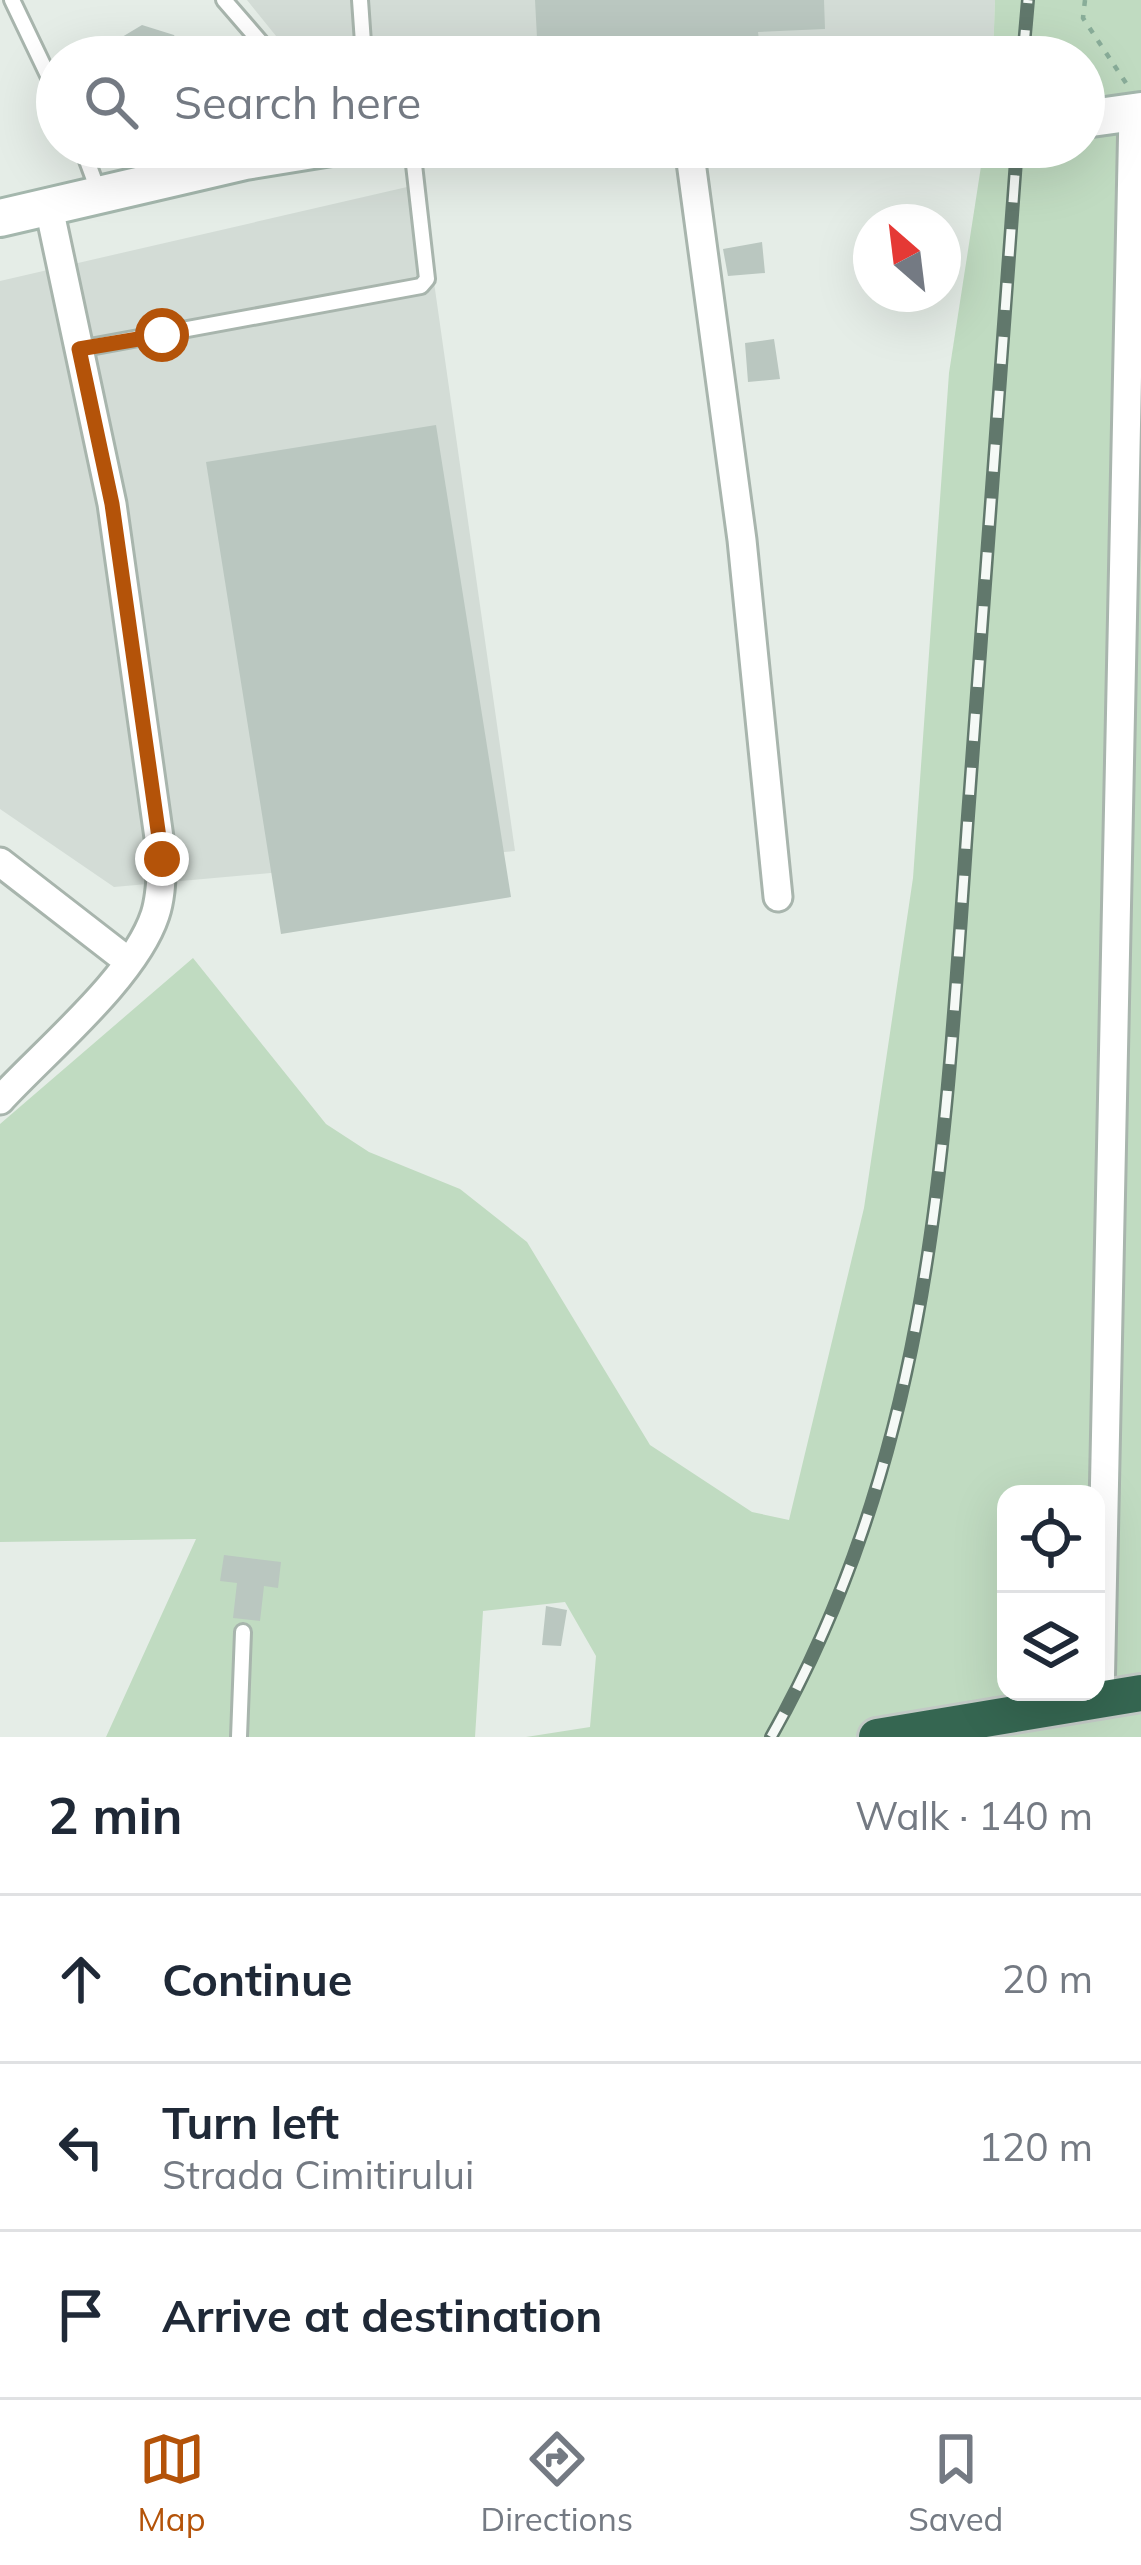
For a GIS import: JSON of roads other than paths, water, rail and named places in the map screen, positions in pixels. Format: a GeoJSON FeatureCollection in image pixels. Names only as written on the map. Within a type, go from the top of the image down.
{"type":"FeatureCollection","features":[{"type":"Feature","properties":{"kind":"highway"},"geometry":{"type":"LineString","coordinates":[[1105,1699],[1141,1694]]}},
{"type":"Feature","properties":{"kind":"highway"},"geometry":{"type":"LineString","coordinates":[[877,1737],[1094,1701]]}},
{"type":"Feature","properties":{"kind":"street"},"geometry":{"type":"LineString","coordinates":[[1102,1593],[1137,111],[1105,116]]}},
{"type":"Feature","properties":{"kind":"street"},"geometry":{"type":"LineString","coordinates":[[0,218],[192,168]]}},
{"type":"Feature","properties":{"kind":"street"},"geometry":{"type":"LineString","coordinates":[[692,168],[742,540],[778,897]]}},
{"type":"Feature","properties":{"kind":"street"},"geometry":{"type":"LineString","coordinates":[[0,1100],[129,962],[156,913],[162,859],[112,504],[48,203]]}},
{"type":"Feature","properties":{"kind":"street"},"geometry":{"type":"LineString","coordinates":[[0,862],[129,962]]}},
{"type":"Feature","properties":{"kind":"lane"},"geometry":{"type":"LineString","coordinates":[[12,0],[36,50]]}},
{"type":"Feature","properties":{"kind":"lane"},"geometry":{"type":"LineString","coordinates":[[224,0],[254,36]]}},
{"type":"Feature","properties":{"kind":"lane"},"geometry":{"type":"LineString","coordinates":[[360,0],[363,36]]}},
{"type":"Feature","properties":{"kind":"lane"},"geometry":{"type":"LineString","coordinates":[[90,168],[99,193]]}},
{"type":"Feature","properties":{"kind":"lane"},"geometry":{"type":"LineString","coordinates":[[79,349],[422,286],[427,279],[414,168]]}},
{"type":"Feature","properties":{"kind":"lane"},"geometry":{"type":"LineString","coordinates":[[239,1737],[243,1632]]}},
{"type":"Feature","properties":{"kind":"railway"},"geometry":{"type":"LineString","coordinates":[[1025,36],[1028,0]]}},
{"type":"Feature","properties":{"kind":"railway"},"geometry":{"type":"LineString","coordinates":[[771,1737],[826,1627],[868,1515],[899,1403],[922,1289],[951,1056],[1015,168]]}}]}
